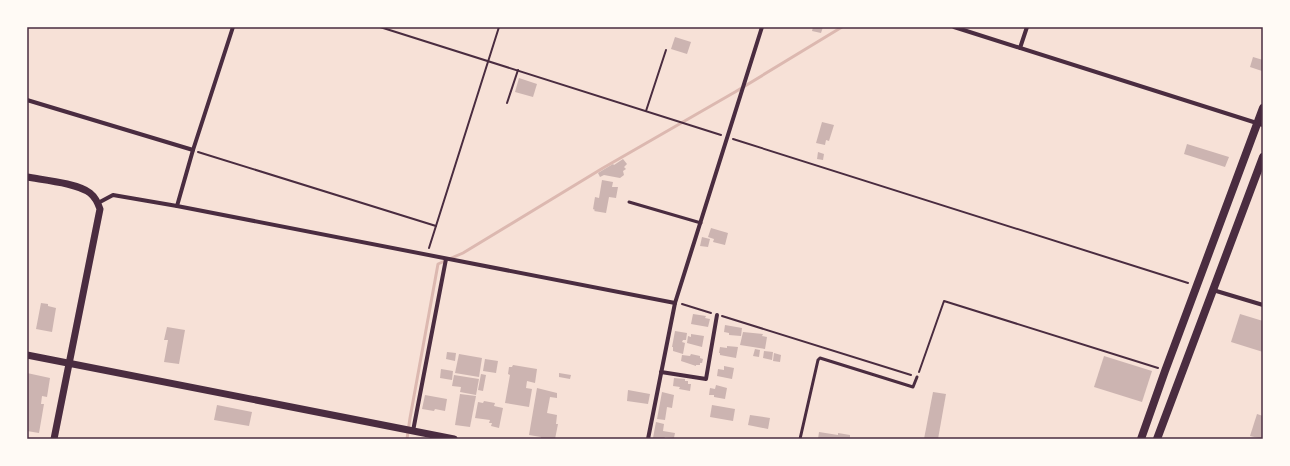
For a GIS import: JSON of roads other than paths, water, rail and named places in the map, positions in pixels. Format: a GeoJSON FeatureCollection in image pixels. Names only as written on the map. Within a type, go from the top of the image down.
{"type":"FeatureCollection","features":[{"type":"Feature","properties":{"kind":"main road"},"geometry":{"type":"LineString","coordinates":[[1141,439],[1197,286],[1260,124],[1263,108]]}},
{"type":"Feature","properties":{"kind":"main road"},"geometry":{"type":"LineString","coordinates":[[1157,439],[1263,157]]}},
{"type":"Feature","properties":{"kind":"street"},"geometry":{"type":"LineString","coordinates":[[177,206],[193,150],[233,27]]}},
{"type":"Feature","properties":{"kind":"street"},"geometry":{"type":"LineString","coordinates":[[648,439],[675,303],[762,27]]}},
{"type":"Feature","properties":{"kind":"street"},"geometry":{"type":"LineString","coordinates":[[954,27],[1260,124]]}},
{"type":"Feature","properties":{"kind":"street"},"geometry":{"type":"LineString","coordinates":[[1020,48],[1027,27]]}},
{"type":"Feature","properties":{"kind":"street"},"geometry":{"type":"LineString","coordinates":[[27,100],[193,150]]}},
{"type":"Feature","properties":{"kind":"street"},"geometry":{"type":"LineString","coordinates":[[27,177],[78,187],[90,193],[98,203],[100,209],[54,439]]}},
{"type":"Feature","properties":{"kind":"street"},"geometry":{"type":"LineString","coordinates":[[98,203],[113,195],[177,206],[675,303]]}},
{"type":"Feature","properties":{"kind":"street"},"geometry":{"type":"LineString","coordinates":[[413,431],[446,259]]}},
{"type":"Feature","properties":{"kind":"street"},"geometry":{"type":"LineString","coordinates":[[1213,289],[1263,305]]}},
{"type":"Feature","properties":{"kind":"street"},"geometry":{"type":"LineString","coordinates":[[661,372],[706,379],[717,315]]}},
{"type":"Feature","properties":{"kind":"street"},"geometry":{"type":"LineString","coordinates":[[27,355],[454,439]]}},
{"type":"Feature","properties":{"kind":"lane"},"geometry":{"type":"LineString","coordinates":[[629,202],[701,223]]}},
{"type":"Feature","properties":{"kind":"lane"},"geometry":{"type":"LineString","coordinates":[[800,439],[818,360],[820,358],[913,388],[917,377]]}},
{"type":"Feature","properties":{"kind":"waterway"},"geometry":{"type":"LineString","coordinates":[[407,439],[438,264],[463,253],[603,168],[735,92],[842,27]]}}]}
